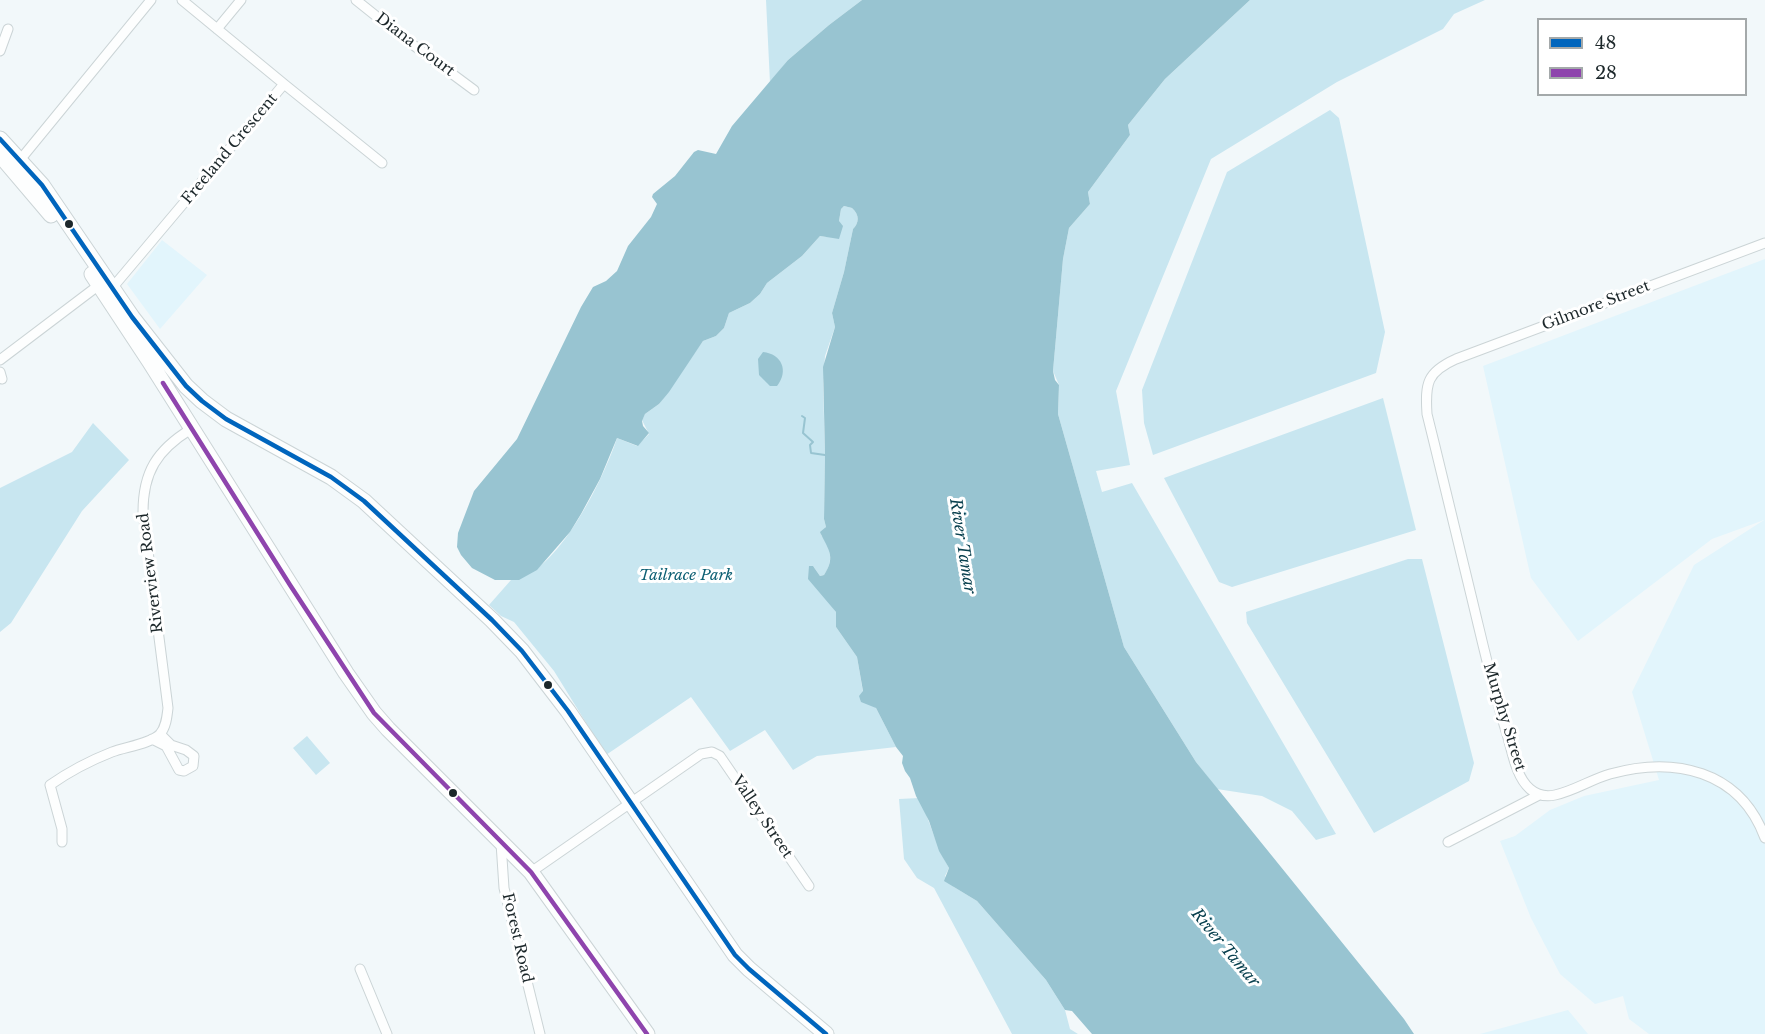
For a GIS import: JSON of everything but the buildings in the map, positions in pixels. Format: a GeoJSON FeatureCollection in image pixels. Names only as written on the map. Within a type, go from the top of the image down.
{"type":"FeatureCollection","features":[{"type":"Feature","properties":{"kind":"highway"},"geometry":{"type":"LineString","coordinates":[[0,139],[20,160],[60,211],[190,427],[374,713],[526,867],[647,1034]]}},
{"type":"Feature","properties":{"kind":"highway"},"geometry":{"type":"LineString","coordinates":[[0,155],[55,220],[186,386],[207,405],[241,428],[331,477],[351,491],[492,620],[541,674],[735,955],[826,1034]]}},
{"type":"Feature","properties":{"kind":"highway"},"geometry":{"type":"LineString","coordinates":[[190,427],[207,405]]}},
{"type":"Feature","properties":{"kind":"street"},"geometry":{"type":"LineString","coordinates":[[20,160],[151,0]]}},
{"type":"Feature","properties":{"kind":"street","name":"Freeland Crescent"},"geometry":{"type":"LineString","coordinates":[[0,360],[106,286],[284,84],[182,0]]}},
{"type":"Feature","properties":{"kind":"street"},"geometry":{"type":"LineString","coordinates":[[217,29],[241,0]]}},
{"type":"Feature","properties":{"kind":"street","name":"Diana Court"},"geometry":{"type":"LineString","coordinates":[[356,0],[474,90]]}},
{"type":"Feature","properties":{"kind":"street"},"geometry":{"type":"LineString","coordinates":[[0,51],[8,29]]}},
{"type":"Feature","properties":{"kind":"street"},"geometry":{"type":"LineString","coordinates":[[284,84],[382,163]]}},
{"type":"Feature","properties":{"kind":"street","name":"Gilmore Street"},"geometry":{"type":"LineString","coordinates":[[1430,377],[1446,363],[1456,359],[1765,243]]}},
{"type":"Feature","properties":{"kind":"street","name":"Murphy Street"},"geometry":{"type":"LineString","coordinates":[[1430,377],[1425,394],[1427,414],[1496,698],[1519,772],[1526,785],[1539,795]]}},
{"type":"Feature","properties":{"kind":"street","name":"Riverview Road"},"geometry":{"type":"LineString","coordinates":[[62,842],[62,829],[46,788],[96,758],[156,737],[167,717],[168,708],[143,498],[150,470],[158,457],[190,427]]}},
{"type":"Feature","properties":{"kind":"street","name":"Valley Street"},"geometry":{"type":"LineString","coordinates":[[630,802],[701,754],[712,752],[720,756],[809,886]]}},
{"type":"Feature","properties":{"kind":"street"},"geometry":{"type":"LineString","coordinates":[[1448,842],[1539,795],[1556,795],[1611,774],[1661,766],[1692,770],[1723,784],[1757,819],[1765,838]]}},
{"type":"Feature","properties":{"kind":"street"},"geometry":{"type":"LineString","coordinates":[[503,874],[512,866],[526,867],[630,802]]}},
{"type":"Feature","properties":{"kind":"street","name":"Forest Road"},"geometry":{"type":"LineString","coordinates":[[501,841],[503,874],[513,927],[540,1034]]}},
{"type":"Feature","properties":{"kind":"street"},"geometry":{"type":"LineString","coordinates":[[360,969],[387,1034]]}},
{"type":"Feature","properties":{"kind":"shaded area"},"geometry":{"type":"Polygon","coordinates":[[[162,240],[207,275],[160,329],[127,284],[162,240]]]}},
{"type":"Feature","properties":{"kind":"shaded area"},"geometry":{"type":"Polygon","coordinates":[[[1765,259],[1765,1034],[1649,1034],[1629,1019],[1623,996],[1595,1004],[1560,974],[1531,918],[1500,841],[1515,836],[1550,810],[1584,796],[1659,780],[1632,692],[1694,565],[1764,520],[1712,539],[1578,641],[1531,578],[1483,366],[1765,259]]]}},
{"type":"Feature","properties":{"kind":"shaded area"},"geometry":{"type":"Polygon","coordinates":[[[1568,1010],[1588,1034],[1480,1034],[1568,1010]]]}},
{"type":"Feature","properties":{"kind":"green space"},"geometry":{"type":"Polygon","coordinates":[[[766,0],[862,0],[788,60],[770,83],[766,0]]]}},
{"type":"Feature","properties":{"kind":"green space"},"geometry":{"type":"Polygon","coordinates":[[[1250,0],[1485,0],[1454,14],[1443,29],[1337,82],[1211,159],[1116,391],[1130,465],[1096,471],[1102,492],[1132,483],[1336,834],[1316,840],[1292,811],[1262,796],[1217,789],[1196,762],[1124,647],[1058,414],[1059,385],[1053,371],[1063,259],[1069,228],[1090,204],[1088,192],[1130,135],[1128,125],[1165,79],[1250,0]]]}},
{"type":"Feature","properties":{"kind":"green space"},"geometry":{"type":"Polygon","coordinates":[[[1330,110],[1339,118],[1385,332],[1376,373],[1153,455],[1144,423],[1142,390],[1227,172],[1330,110]]]}},
{"type":"Feature","properties":{"kind":"green space","name":"Tailrace Park"},"geometry":{"type":"Polygon","coordinates":[[[844,206],[852,208],[858,219],[853,229],[832,313],[835,327],[825,356],[823,383],[824,519],[826,527],[821,535],[827,544],[830,560],[824,575],[820,576],[813,566],[836,612],[836,627],[857,657],[863,692],[876,708],[896,747],[817,756],[793,770],[765,730],[730,751],[691,697],[606,755],[554,671],[514,622],[501,616],[489,605],[511,580],[528,574],[545,562],[561,544],[590,499],[617,438],[637,446],[649,434],[642,420],[645,414],[659,404],[703,341],[716,336],[724,328],[729,313],[750,303],[767,283],[802,256],[820,236],[826,237],[839,221],[841,209],[844,206]]]}},
{"type":"Feature","properties":{"kind":"green space"},"geometry":{"type":"Polygon","coordinates":[[[1383,398],[1416,530],[1232,587],[1219,582],[1164,478],[1383,398]]]}},
{"type":"Feature","properties":{"kind":"green space"},"geometry":{"type":"Polygon","coordinates":[[[93,423],[129,460],[82,511],[11,623],[0,632],[0,488],[72,452],[93,423]]]}},
{"type":"Feature","properties":{"kind":"green space"},"geometry":{"type":"Polygon","coordinates":[[[1408,559],[1422,559],[1474,763],[1469,781],[1374,833],[1247,623],[1246,612],[1408,559]]]}},
{"type":"Feature","properties":{"kind":"green space"},"geometry":{"type":"Polygon","coordinates":[[[307,736],[330,763],[316,775],[293,748],[307,736]]]}},
{"type":"Feature","properties":{"kind":"green space"},"geometry":{"type":"Polygon","coordinates":[[[919,798],[949,868],[945,876],[954,887],[977,901],[1046,980],[1065,1010],[1070,1029],[1078,1034],[1012,1034],[934,888],[917,878],[904,859],[899,799],[919,798]]]}},
{"type":"Feature","properties":{"kind":"water","name":"River Tamar"},"geometry":{"type":"Polygon","coordinates":[[[862,0],[1250,0],[1165,79],[1128,125],[1130,135],[1088,192],[1090,204],[1069,228],[1063,259],[1053,371],[1059,385],[1058,414],[1124,647],[1196,762],[1414,1034],[1092,1034],[1072,1011],[1065,1010],[1046,980],[977,901],[944,881],[949,868],[939,851],[929,821],[905,771],[902,763],[903,756],[876,708],[861,702],[859,696],[863,691],[857,657],[836,627],[836,612],[808,579],[809,566],[813,566],[820,576],[824,575],[830,563],[830,552],[820,532],[826,527],[824,519],[823,367],[835,327],[832,313],[853,229],[857,222],[856,213],[852,208],[844,206],[841,209],[839,221],[843,226],[839,239],[820,236],[802,256],[767,283],[750,303],[729,313],[724,328],[716,336],[703,341],[669,392],[659,404],[645,414],[642,421],[643,426],[649,433],[638,446],[617,438],[600,479],[581,514],[570,532],[537,570],[519,580],[495,580],[472,568],[461,555],[457,547],[458,533],[474,491],[517,439],[593,287],[606,281],[617,271],[628,246],[651,217],[657,204],[652,197],[653,194],[675,176],[694,152],[698,150],[716,154],[732,126],[788,60],[862,0]]]}},
{"type":"Feature","properties":{"kind":"water"},"geometry":{"type":"Polygon","coordinates":[[[763,352],[775,356],[782,364],[783,375],[777,386],[770,386],[759,375],[758,359],[763,352]]]}},
{"type":"Feature","properties":{"kind":"waterway"},"geometry":{"type":"LineString","coordinates":[[802,416],[805,418],[803,433],[813,442],[810,445],[811,453],[825,455]]}},
{"type":"Feature","properties":{"kind":"transit line","name":"48"},"geometry":{"type":"LineString","coordinates":[[0,139],[42,185],[132,317],[186,386],[226,419],[331,477],[364,501],[492,620],[522,651],[568,711],[735,955],[826,1034]]}},
{"type":"Feature","properties":{"kind":"transit line","name":"28"},"geometry":{"type":"LineString","coordinates":[[163,383],[290,585],[374,713],[531,872],[647,1034]]}}]}
